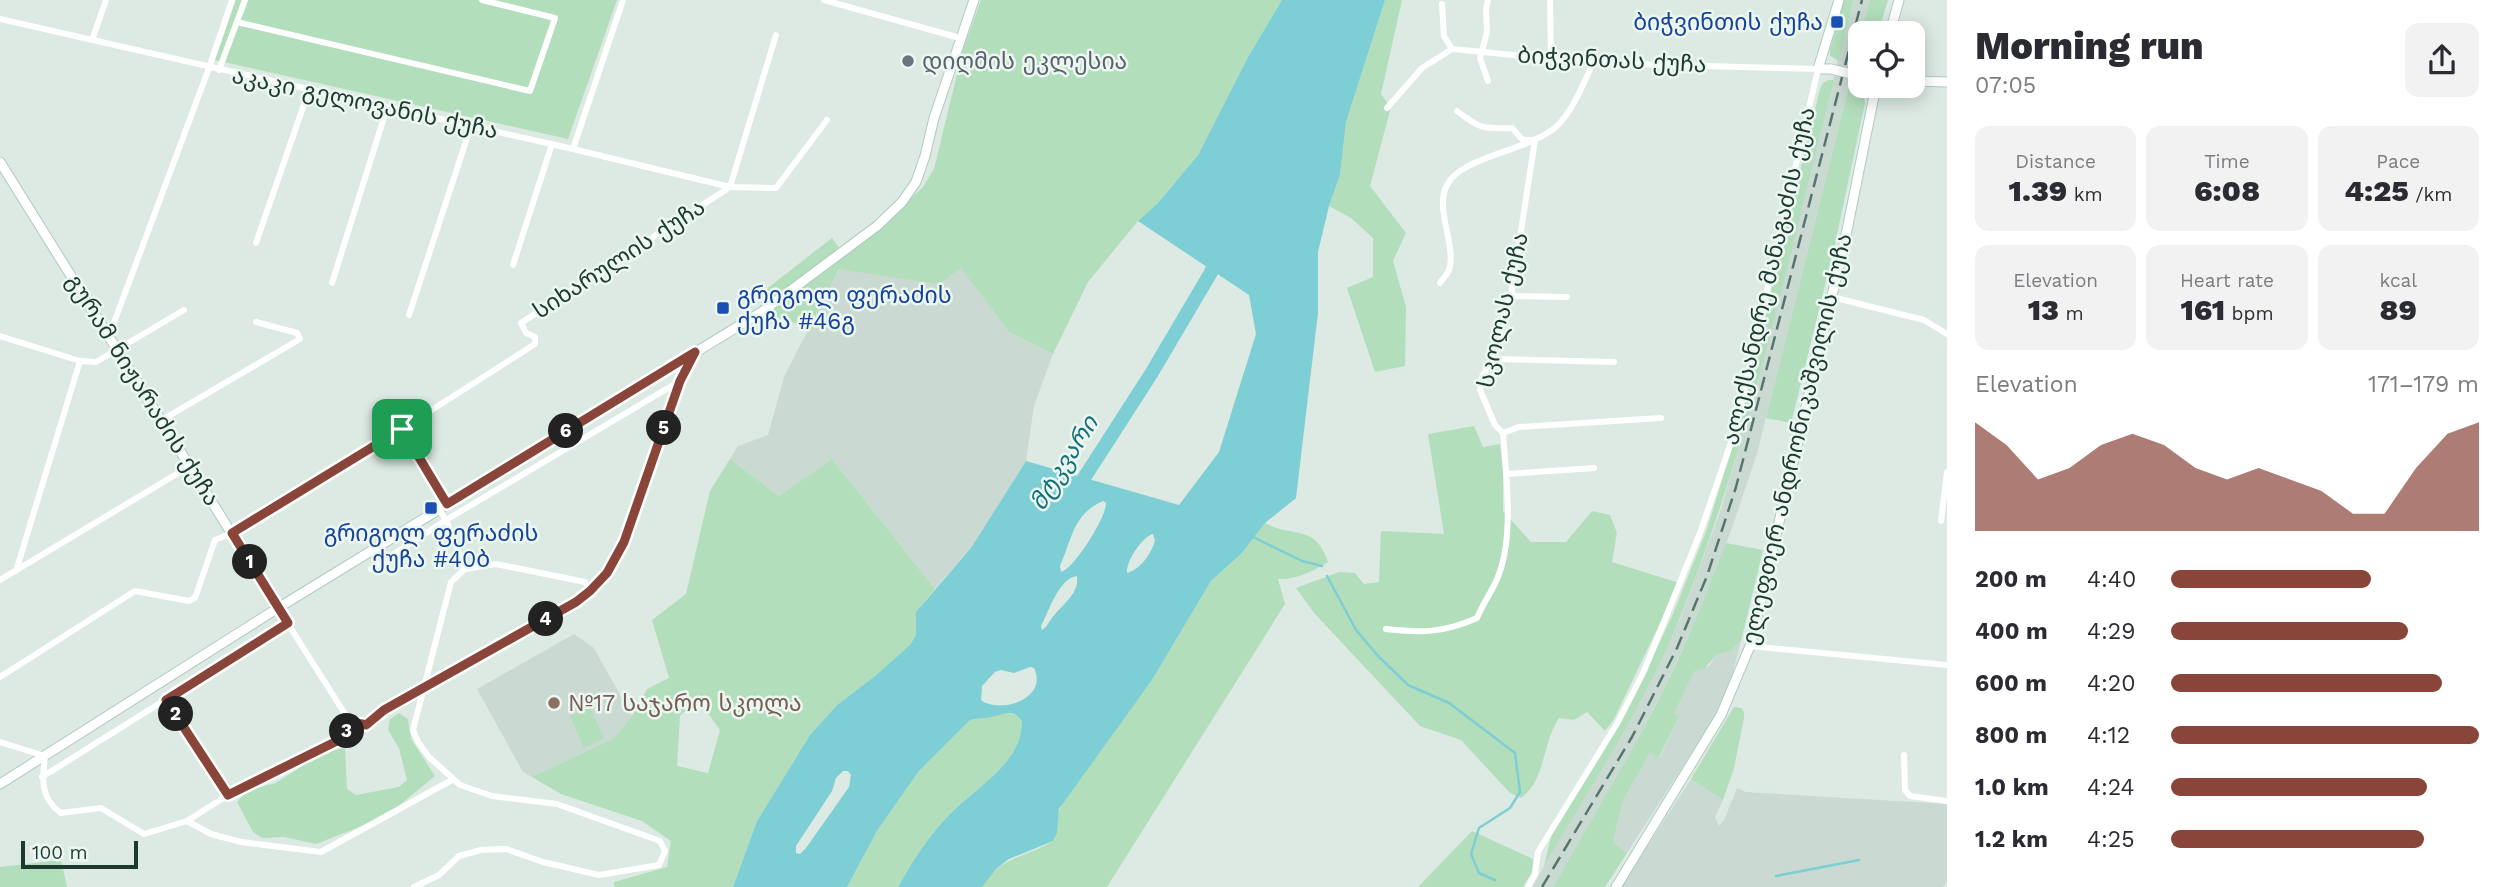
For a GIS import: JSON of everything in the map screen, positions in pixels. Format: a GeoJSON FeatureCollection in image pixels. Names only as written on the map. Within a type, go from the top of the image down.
{"type":"FeatureCollection","features":[{"type":"Feature","properties":{"kind":"street"},"geometry":{"type":"LineString","coordinates":[[92,40],[106,0]]}},
{"type":"Feature","properties":{"kind":"street"},"geometry":{"type":"LineString","coordinates":[[109,336],[232,0]]}},
{"type":"Feature","properties":{"kind":"street"},"geometry":{"type":"LineString","coordinates":[[219,70],[245,0]]}},
{"type":"Feature","properties":{"kind":"street"},"geometry":{"type":"LineString","coordinates":[[237,22],[530,91],[555,18],[482,0]]}},
{"type":"Feature","properties":{"kind":"street"},"geometry":{"type":"LineString","coordinates":[[573,149],[623,0]]}},
{"type":"Feature","properties":{"kind":"street"},"geometry":{"type":"LineString","coordinates":[[824,0],[960,37]]}},
{"type":"Feature","properties":{"kind":"street"},"geometry":{"type":"LineString","coordinates":[[0,784],[278,608],[775,303],[877,226],[902,202],[916,182],[934,118],[974,0]]}},
{"type":"Feature","properties":{"kind":"street"},"geometry":{"type":"LineString","coordinates":[[1488,0],[1487,32],[1480,58],[1488,81]]}},
{"type":"Feature","properties":{"kind":"street"},"geometry":{"type":"LineString","coordinates":[[1550,0],[1551,58]]}},
{"type":"Feature","properties":{"kind":"street","name":"ალექსანდრე მანაგაძის ქუჩა"},"geometry":{"type":"LineString","coordinates":[[1528,887],[1535,874],[1538,852],[1618,722],[1644,671],[1700,533],[1735,431],[1818,69],[1839,0]]}},
{"type":"Feature","properties":{"kind":"street"},"geometry":{"type":"LineString","coordinates":[[1893,21],[1899,0]]}},
{"type":"Feature","properties":{"kind":"street"},"geometry":{"type":"LineString","coordinates":[[1387,108],[1422,68],[1452,48],[1444,36],[1442,4]]}},
{"type":"Feature","properties":{"kind":"street","name":"აკაკი გელოვანის ქუჩა"},"geometry":{"type":"LineString","coordinates":[[0,19],[730,187],[776,188],[827,120]]}},
{"type":"Feature","properties":{"kind":"street","name":"სიხარულის ქუჩა"},"geometry":{"type":"LineString","coordinates":[[0,677],[135,590],[189,601],[195,598],[215,540],[232,533],[536,344],[535,337],[526,333],[521,323],[730,187],[776,35]]}},
{"type":"Feature","properties":{"kind":"street","name":"ბიჭვინთას ქუჩა"},"geometry":{"type":"LineString","coordinates":[[1452,48],[1593,64],[1818,69]]}},
{"type":"Feature","properties":{"kind":"street"},"geometry":{"type":"LineString","coordinates":[[1440,283],[1449,270],[1449,244],[1442,204],[1446,185],[1458,171],[1535,140],[1558,125],[1573,105],[1593,64]]}},
{"type":"Feature","properties":{"kind":"street"},"geometry":{"type":"LineString","coordinates":[[1818,69],[1848,73]]}},
{"type":"Feature","properties":{"kind":"street"},"geometry":{"type":"LineString","coordinates":[[1925,81],[1947,82]]}},
{"type":"Feature","properties":{"kind":"street"},"geometry":{"type":"LineString","coordinates":[[256,243],[309,90]]}},
{"type":"Feature","properties":{"kind":"street","name":"ელეფთერ ანდრონიკაშვილის ქუჩა"},"geometry":{"type":"LineString","coordinates":[[1616,887],[1721,715],[1750,646],[1832,297],[1873,98]]}},
{"type":"Feature","properties":{"kind":"street"},"geometry":{"type":"LineString","coordinates":[[332,283],[387,108]]}},
{"type":"Feature","properties":{"kind":"street"},"geometry":{"type":"LineString","coordinates":[[1457,111],[1476,126],[1488,129],[1512,128],[1523,141],[1535,140]]}},
{"type":"Feature","properties":{"kind":"street"},"geometry":{"type":"LineString","coordinates":[[409,315],[471,126]]}},
{"type":"Feature","properties":{"kind":"street","name":"სკოლას ქუჩა"},"geometry":{"type":"LineString","coordinates":[[1386,629],[1412,632],[1446,630],[1477,618],[1499,576],[1505,554],[1506,474],[1503,433],[1495,425],[1480,390],[1482,377],[1492,359],[1511,296],[1535,140]]}},
{"type":"Feature","properties":{"kind":"street"},"geometry":{"type":"LineString","coordinates":[[513,265],[552,145]]}},
{"type":"Feature","properties":{"kind":"street","name":"გურამ ნიჟარაძის ქუჩა"},"geometry":{"type":"LineString","coordinates":[[0,162],[352,725]]}},
{"type":"Feature","properties":{"kind":"street"},"geometry":{"type":"LineString","coordinates":[[1511,296],[1567,297]]}},
{"type":"Feature","properties":{"kind":"street"},"geometry":{"type":"LineString","coordinates":[[1832,297],[1924,320],[1947,334]]}},
{"type":"Feature","properties":{"kind":"street"},"geometry":{"type":"LineString","coordinates":[[0,337],[80,361],[96,362],[184,310]]}},
{"type":"Feature","properties":{"kind":"street"},"geometry":{"type":"LineString","coordinates":[[162,421],[300,339],[297,333],[256,322]]}},
{"type":"Feature","properties":{"kind":"street"},"geometry":{"type":"LineString","coordinates":[[45,756],[43,791],[53,807],[61,813],[101,808],[144,834],[187,821],[228,795],[345,737],[347,729],[352,725],[366,725],[384,710],[590,591],[607,573],[624,542],[680,381],[695,352]]}},
{"type":"Feature","properties":{"kind":"street"},"geometry":{"type":"LineString","coordinates":[[1492,359],[1614,362]]}},
{"type":"Feature","properties":{"kind":"street"},"geometry":{"type":"LineString","coordinates":[[16,571],[80,361]]}},
{"type":"Feature","properties":{"kind":"street"},"geometry":{"type":"LineString","coordinates":[[371,569],[446,520],[680,381]]}},
{"type":"Feature","properties":{"kind":"street"},"geometry":{"type":"LineString","coordinates":[[1503,433],[1519,427],[1661,418]]}},
{"type":"Feature","properties":{"kind":"street"},"geometry":{"type":"LineString","coordinates":[[402,429],[443,506],[466,569]]}},
{"type":"Feature","properties":{"kind":"street"},"geometry":{"type":"LineString","coordinates":[[0,580],[190,466]]}},
{"type":"Feature","properties":{"kind":"street"},"geometry":{"type":"LineString","coordinates":[[1506,474],[1594,468]]}},
{"type":"Feature","properties":{"kind":"street"},"geometry":{"type":"LineString","coordinates":[[1941,521],[1947,472]]}},
{"type":"Feature","properties":{"kind":"street"},"geometry":{"type":"LineString","coordinates":[[414,887],[439,874],[459,856],[481,850],[506,849],[543,862],[599,875],[659,865],[664,851],[660,841],[557,804],[492,796],[452,780],[429,757],[413,730],[450,582],[466,569],[496,564],[585,582],[590,591]]}},
{"type":"Feature","properties":{"kind":"street"},"geometry":{"type":"LineString","coordinates":[[42,777],[288,623]]}},
{"type":"Feature","properties":{"kind":"street"},"geometry":{"type":"LineString","coordinates":[[1750,646],[1947,665]]}},
{"type":"Feature","properties":{"kind":"street"},"geometry":{"type":"LineString","coordinates":[[166,700],[228,795]]}},
{"type":"Feature","properties":{"kind":"street"},"geometry":{"type":"LineString","coordinates":[[0,742],[45,756]]}},
{"type":"Feature","properties":{"kind":"street"},"geometry":{"type":"LineString","coordinates":[[1904,755],[1905,790],[1910,796],[1947,801]]}},
{"type":"Feature","properties":{"kind":"street"},"geometry":{"type":"LineString","coordinates":[[187,821],[211,834],[241,842],[320,852],[452,780]]}},
{"type":"Feature","properties":{"kind":"shaded area"},"geometry":{"type":"Polygon","coordinates":[[[1853,0],[1870,0],[1865,21],[1848,21],[1848,88],[1757,454],[1706,598],[1664,689],[1626,761],[1553,887],[1532,887],[1650,682],[1681,617],[1719,515],[1747,420],[1853,0]]]}},
{"type":"Feature","properties":{"kind":"shaded area"},"geometry":{"type":"Polygon","coordinates":[[[961,267],[1009,332],[1053,354],[1034,406],[1026,461],[971,548],[935,589],[832,459],[779,496],[730,459],[738,446],[768,435],[784,377],[839,269],[876,273],[961,267]]]}},
{"type":"Feature","properties":{"kind":"shaded area","name":"№17 საჯარო სკოლა"},"geometry":{"type":"Polygon","coordinates":[[[574,634],[594,648],[632,716],[614,738],[532,777],[523,772],[477,689],[574,634]]]}},
{"type":"Feature","properties":{"kind":"shaded area"},"geometry":{"type":"Polygon","coordinates":[[[1741,641],[1730,683],[1712,721],[1627,853],[1613,842],[1623,800],[1650,753],[1660,757],[1679,716],[1674,714],[1694,670],[1709,666],[1717,654],[1729,652],[1741,641]]]}},
{"type":"Feature","properties":{"kind":"shaded area"},"geometry":{"type":"Polygon","coordinates":[[[1691,779],[1723,800],[1715,817],[1719,826],[1737,788],[1746,792],[1947,804],[1947,882],[1943,887],[1621,887],[1691,779]]]}},
{"type":"Feature","properties":{"kind":"green space"},"geometry":{"type":"Polygon","coordinates":[[[236,0],[617,0],[568,139],[215,60],[236,0]]]}},
{"type":"Feature","properties":{"kind":"green space"},"geometry":{"type":"Polygon","coordinates":[[[981,0],[1282,0],[1248,57],[1198,155],[1158,203],[1138,221],[1088,282],[1053,354],[1009,332],[961,268],[939,284],[839,269],[809,328],[774,316],[760,294],[832,238],[845,256],[923,187],[934,169],[963,50],[981,0]]]}},
{"type":"Feature","properties":{"kind":"green space"},"geometry":{"type":"Polygon","coordinates":[[[1385,0],[1402,0],[1381,94],[1388,104],[1425,62],[1424,69],[1391,107],[1370,186],[1406,233],[1393,261],[1406,307],[1405,366],[1375,372],[1347,288],[1373,277],[1373,238],[1351,218],[1329,206],[1340,175],[1346,122],[1385,0]]]}},
{"type":"Feature","properties":{"kind":"green space"},"geometry":{"type":"Polygon","coordinates":[[[1844,0],[1853,0],[1839,61],[1830,56],[1844,0]]]}},
{"type":"Feature","properties":{"kind":"green space"},"geometry":{"type":"Polygon","coordinates":[[[1870,0],[1888,0],[1882,21],[1864,21],[1870,0]]]}},
{"type":"Feature","properties":{"kind":"green space"},"geometry":{"type":"Polygon","coordinates":[[[1828,80],[1834,80],[1766,350],[1728,484],[1705,550],[1681,615],[1652,680],[1544,866],[1552,832],[1635,695],[1673,614],[1707,529],[1736,435],[1820,89],[1828,80]]]}},
{"type":"Feature","properties":{"kind":"green space"},"geometry":{"type":"Polygon","coordinates":[[[1848,89],[1848,98],[1864,98],[1865,103],[1833,253],[1791,423],[1766,418],[1848,89]]]}},
{"type":"Feature","properties":{"kind":"green space"},"geometry":{"type":"Polygon","coordinates":[[[1474,426],[1483,447],[1500,444],[1503,511],[1531,542],[1566,542],[1592,511],[1610,515],[1617,533],[1612,562],[1679,583],[1614,719],[1605,731],[1587,712],[1574,720],[1559,718],[1549,739],[1540,771],[1521,798],[1510,793],[1461,740],[1420,726],[1314,613],[1296,588],[1339,572],[1355,573],[1364,584],[1379,582],[1381,531],[1444,534],[1428,434],[1474,426]]]}},
{"type":"Feature","properties":{"kind":"green space"},"geometry":{"type":"Polygon","coordinates":[[[730,459],[779,496],[832,459],[935,589],[916,612],[916,635],[910,645],[837,705],[810,735],[757,821],[733,887],[614,887],[614,882],[667,867],[671,841],[642,821],[561,794],[532,777],[614,738],[632,716],[647,689],[669,678],[652,620],[686,594],[710,491],[730,459]],[[698,699],[680,716],[677,766],[708,773],[720,730],[698,699]]]}},
{"type":"Feature","properties":{"kind":"green space"},"geometry":{"type":"Polygon","coordinates":[[[1265,523],[1310,537],[1323,550],[1328,562],[1304,574],[1278,579],[1285,604],[1107,887],[982,887],[996,869],[1005,863],[1053,841],[1064,801],[1152,680],[1211,581],[1242,553],[1265,523]]]}},
{"type":"Feature","properties":{"kind":"green space"},"geometry":{"type":"Polygon","coordinates":[[[1726,543],[1763,550],[1741,641],[1729,652],[1717,654],[1704,669],[1694,671],[1674,714],[1679,716],[1659,757],[1650,753],[1623,800],[1613,842],[1627,853],[1605,887],[1553,887],[1663,691],[1726,543]]]}},
{"type":"Feature","properties":{"kind":"green space"},"geometry":{"type":"Polygon","coordinates":[[[590,707],[604,738],[584,748],[570,716],[590,707]]]}},
{"type":"Feature","properties":{"kind":"green space"},"geometry":{"type":"Polygon","coordinates":[[[1734,707],[1741,708],[1744,718],[1734,768],[1723,800],[1691,779],[1734,707]]]}},
{"type":"Feature","properties":{"kind":"green space"},"geometry":{"type":"Polygon","coordinates":[[[1004,712],[1018,716],[1022,721],[1020,737],[1014,750],[1006,763],[941,824],[898,887],[847,887],[877,831],[919,771],[969,721],[1004,712]]]}},
{"type":"Feature","properties":{"kind":"green space"},"geometry":{"type":"Polygon","coordinates":[[[399,713],[408,719],[411,739],[435,776],[385,817],[316,844],[284,837],[262,838],[253,832],[237,802],[248,790],[276,783],[323,752],[345,748],[347,789],[356,795],[399,787],[407,780],[399,748],[388,730],[390,719],[399,713]]]}},
{"type":"Feature","properties":{"kind":"green space"},"geometry":{"type":"Polygon","coordinates":[[[1472,831],[1533,859],[1532,872],[1523,887],[1418,887],[1472,831]]]}},
{"type":"Feature","properties":{"kind":"green space"},"geometry":{"type":"Polygon","coordinates":[[[61,860],[67,887],[0,887],[0,867],[61,860]]]}},
{"type":"Feature","properties":{"kind":"water"},"geometry":{"type":"Polygon","coordinates":[[[1282,0],[1385,0],[1346,122],[1340,175],[1318,252],[1318,313],[1296,498],[1265,523],[1242,553],[1211,581],[1152,680],[1059,809],[1057,833],[1053,841],[1009,859],[996,869],[982,887],[898,887],[941,824],[1006,763],[1014,750],[1020,737],[1022,721],[1015,714],[1004,714],[969,721],[919,771],[877,831],[847,887],[733,887],[757,821],[810,735],[837,705],[910,645],[916,635],[916,612],[971,548],[1026,461],[1179,505],[1219,452],[1256,334],[1249,295],[1138,221],[1158,203],[1198,155],[1248,57],[1282,0]],[[1103,501],[1093,506],[1075,528],[1060,566],[1061,572],[1074,562],[1089,541],[1106,503],[1103,501]],[[1153,534],[1132,556],[1127,573],[1141,565],[1151,551],[1155,541],[1153,534]],[[1077,576],[1071,578],[1055,596],[1041,626],[1042,630],[1073,594],[1077,576]],[[1034,668],[1014,673],[1001,670],[995,672],[982,686],[981,700],[989,704],[1009,704],[1028,696],[1034,688],[1037,679],[1034,668]],[[843,771],[836,778],[832,791],[796,846],[796,853],[800,854],[806,848],[849,787],[851,775],[848,771],[843,771]]]}},
{"type":"Feature","properties":{"kind":"waterway","name":"მტკვარი"},"geometry":{"type":"LineString","coordinates":[[1075,492],[1151,374],[1219,255]]}},
{"type":"Feature","properties":{"kind":"waterway"},"geometry":{"type":"LineString","coordinates":[[1251,536],[1302,561],[1322,566]]}},
{"type":"Feature","properties":{"kind":"waterway"},"geometry":{"type":"LineString","coordinates":[[1327,576],[1356,630],[1408,685],[1449,703],[1515,753],[1520,792],[1510,808],[1479,828],[1471,854],[1479,873],[1495,880]]}},
{"type":"Feature","properties":{"kind":"waterway"},"geometry":{"type":"LineString","coordinates":[[1776,876],[1859,860]]}},
{"type":"Feature","properties":{"kind":"railway"},"geometry":{"type":"LineString","coordinates":[[1542,887],[1632,737],[1677,648],[1707,576],[1736,487],[1862,0]]}},
{"type":"Feature","properties":{"kind":"place","name":"ბიჭვინთის ქუჩა"},"geometry":{"type":"Point","coordinates":[1837,22]}},
{"type":"Feature","properties":{"kind":"place","name":"დიღმის ეკლესია"},"geometry":{"type":"Point","coordinates":[908,61]}},
{"type":"Feature","properties":{"kind":"place","name":"გრიგოლ ფერაძის ქუჩა #46გ"},"geometry":{"type":"Point","coordinates":[723,308]}},
{"type":"Feature","properties":{"kind":"place","name":"გრიგოლ ფერაძის ქუჩა #40ბ"},"geometry":{"type":"Point","coordinates":[431,508]}},
{"type":"Feature","properties":{"kind":"place","name":"№17 საჯარო სკოლა"},"geometry":{"type":"Point","coordinates":[554,703]}},
{"type":"Feature","properties":{"kind":"route"},"geometry":{"type":"LineString","coordinates":[[695,352],[680,381],[624,542],[607,573],[590,591],[576,602],[384,710],[366,725],[352,725],[347,729],[345,737],[228,795],[166,700],[288,623],[232,533],[402,429],[447,504],[695,352]]}}]}
